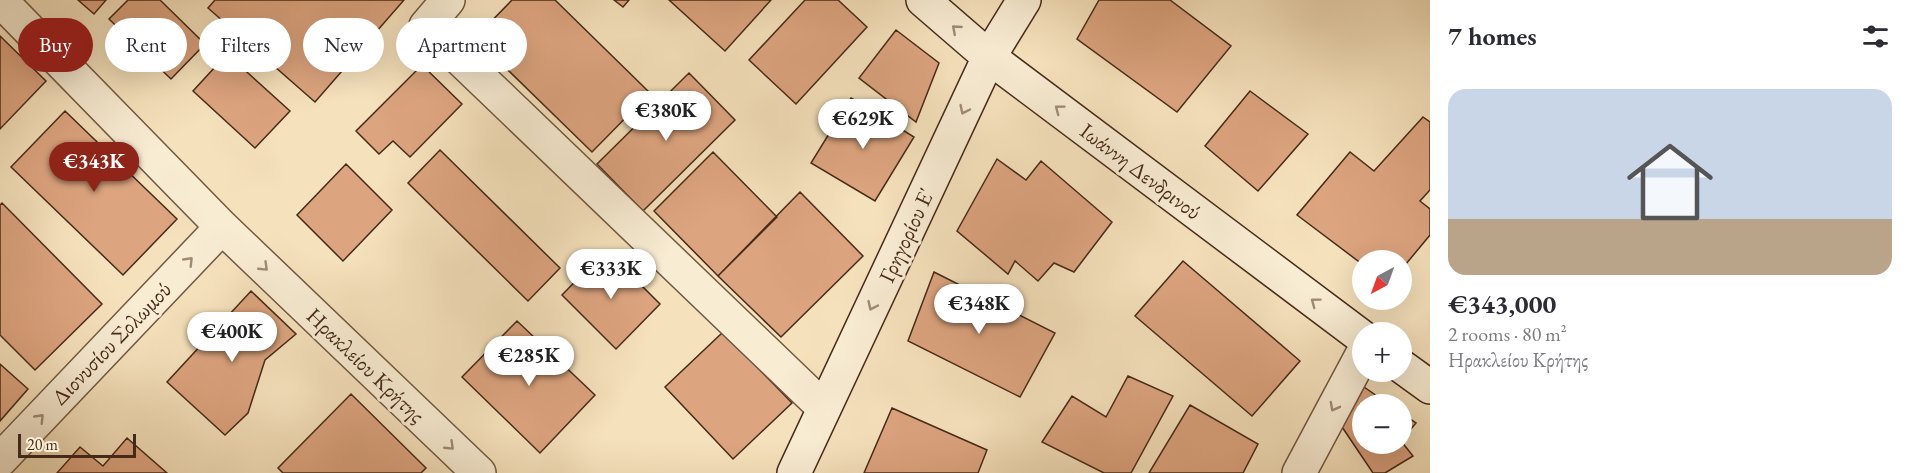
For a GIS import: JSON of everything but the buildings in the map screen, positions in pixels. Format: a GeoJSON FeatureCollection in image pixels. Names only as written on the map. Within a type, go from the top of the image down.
{"type":"FeatureCollection","features":[{"type":"Feature","properties":{"kind":"street","name":"Ηρακλείου Κρήτης"},"geometry":{"type":"LineString","coordinates":[[0,0],[222,227],[479,473]]}},
{"type":"Feature","properties":{"kind":"street"},"geometry":{"type":"LineString","coordinates":[[448,0],[426,26],[824,408]]}},
{"type":"Feature","properties":{"kind":"street","name":"Ιωάννη Δενδρινού"},"geometry":{"type":"LineString","coordinates":[[923,0],[989,57],[1352,329]]}},
{"type":"Feature","properties":{"kind":"street","name":"Γρηγορίου Ε'"},"geometry":{"type":"LineString","coordinates":[[794,473],[989,57],[1024,0]]}},
{"type":"Feature","properties":{"kind":"street","name":"Διονυσίου Σολωμού"},"geometry":{"type":"LineString","coordinates":[[0,460],[222,227]]}},
{"type":"Feature","properties":{"kind":"street"},"geometry":{"type":"LineString","coordinates":[[1299,473],[1352,374]]}},
{"type":"Feature","properties":{"kind":"street"},"geometry":{"type":"LineString","coordinates":[[1412,374],[1430,387]]}}]}
